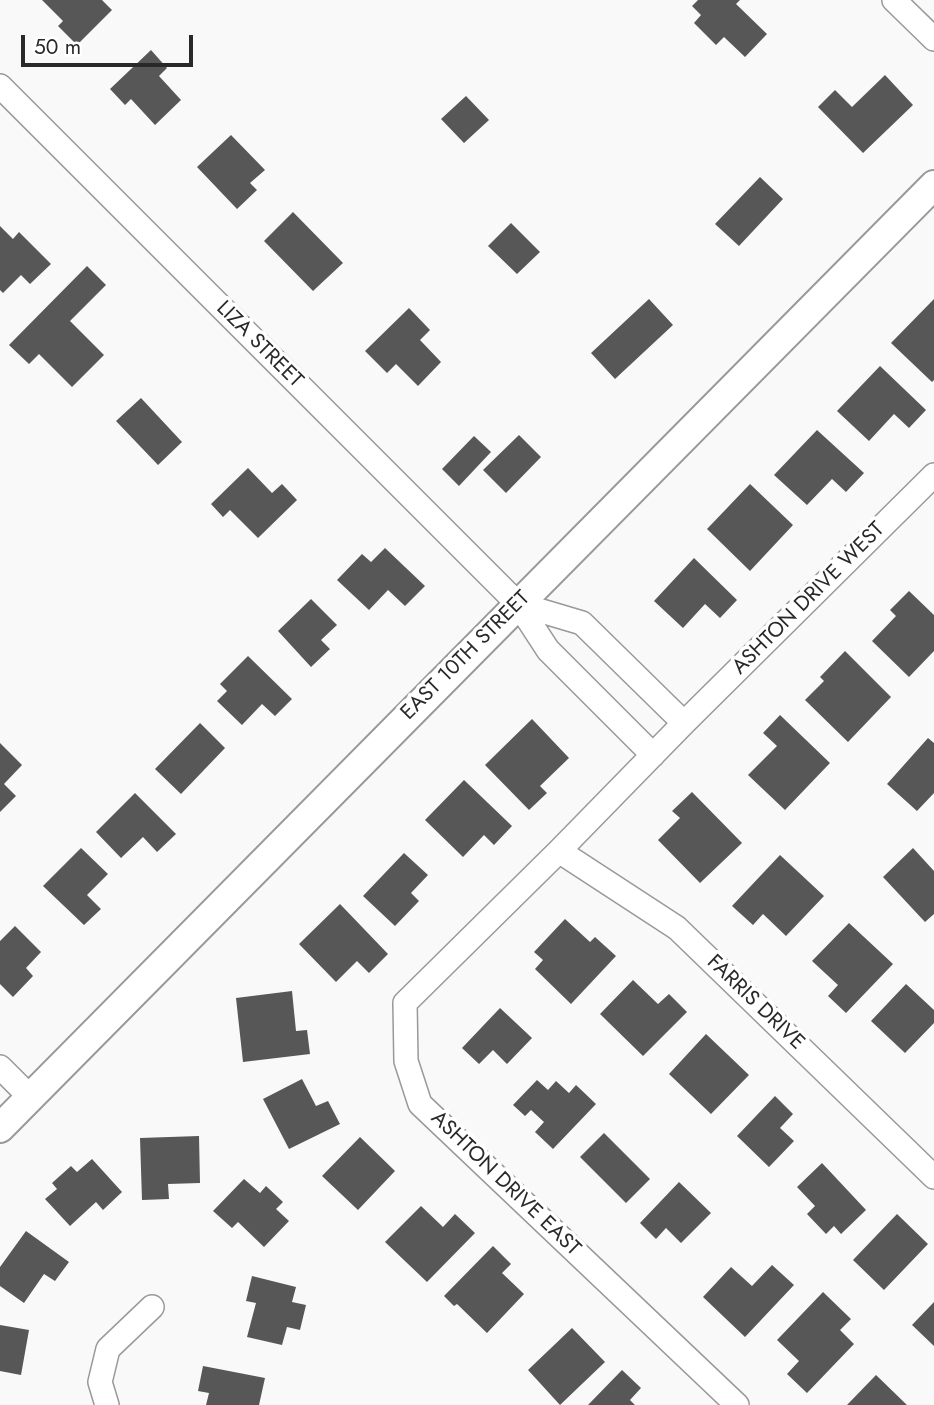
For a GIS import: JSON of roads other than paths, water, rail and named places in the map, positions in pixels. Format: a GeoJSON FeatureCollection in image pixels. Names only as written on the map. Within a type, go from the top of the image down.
{"type":"FeatureCollection","features":[{"type":"Feature","properties":{"kind":"street"},"geometry":{"type":"LineString","coordinates":[[894,0],[934,39]]}},
{"type":"Feature","properties":{"kind":"street","name":"LIZA STREET"},"geometry":{"type":"LineString","coordinates":[[0,86],[518,604],[548,650],[653,755]]}},
{"type":"Feature","properties":{"kind":"street","name":"EAST 10TH STREET"},"geometry":{"type":"LineString","coordinates":[[0,1128],[934,185]]}},
{"type":"Feature","properties":{"kind":"street","name":"ASHTON DRIVE WEST"},"geometry":{"type":"LineString","coordinates":[[684,723],[934,475]]}},
{"type":"Feature","properties":{"kind":"street"},"geometry":{"type":"LineString","coordinates":[[518,604],[582,622],[684,723]]}},
{"type":"Feature","properties":{"kind":"street","name":"ASHTON DRIVE EAST"},"geometry":{"type":"LineString","coordinates":[[684,723],[405,1003],[406,1061],[420,1104],[737,1405]]}},
{"type":"Feature","properties":{"kind":"street","name":"FARRIS DRIVE"},"geometry":{"type":"LineString","coordinates":[[559,851],[677,928],[934,1177]]}},
{"type":"Feature","properties":{"kind":"street"},"geometry":{"type":"LineString","coordinates":[[0,1067],[30,1097]]}},
{"type":"Feature","properties":{"kind":"street"},"geometry":{"type":"LineString","coordinates":[[107,1405],[100,1382],[108,1349],[152,1307]]}}]}
